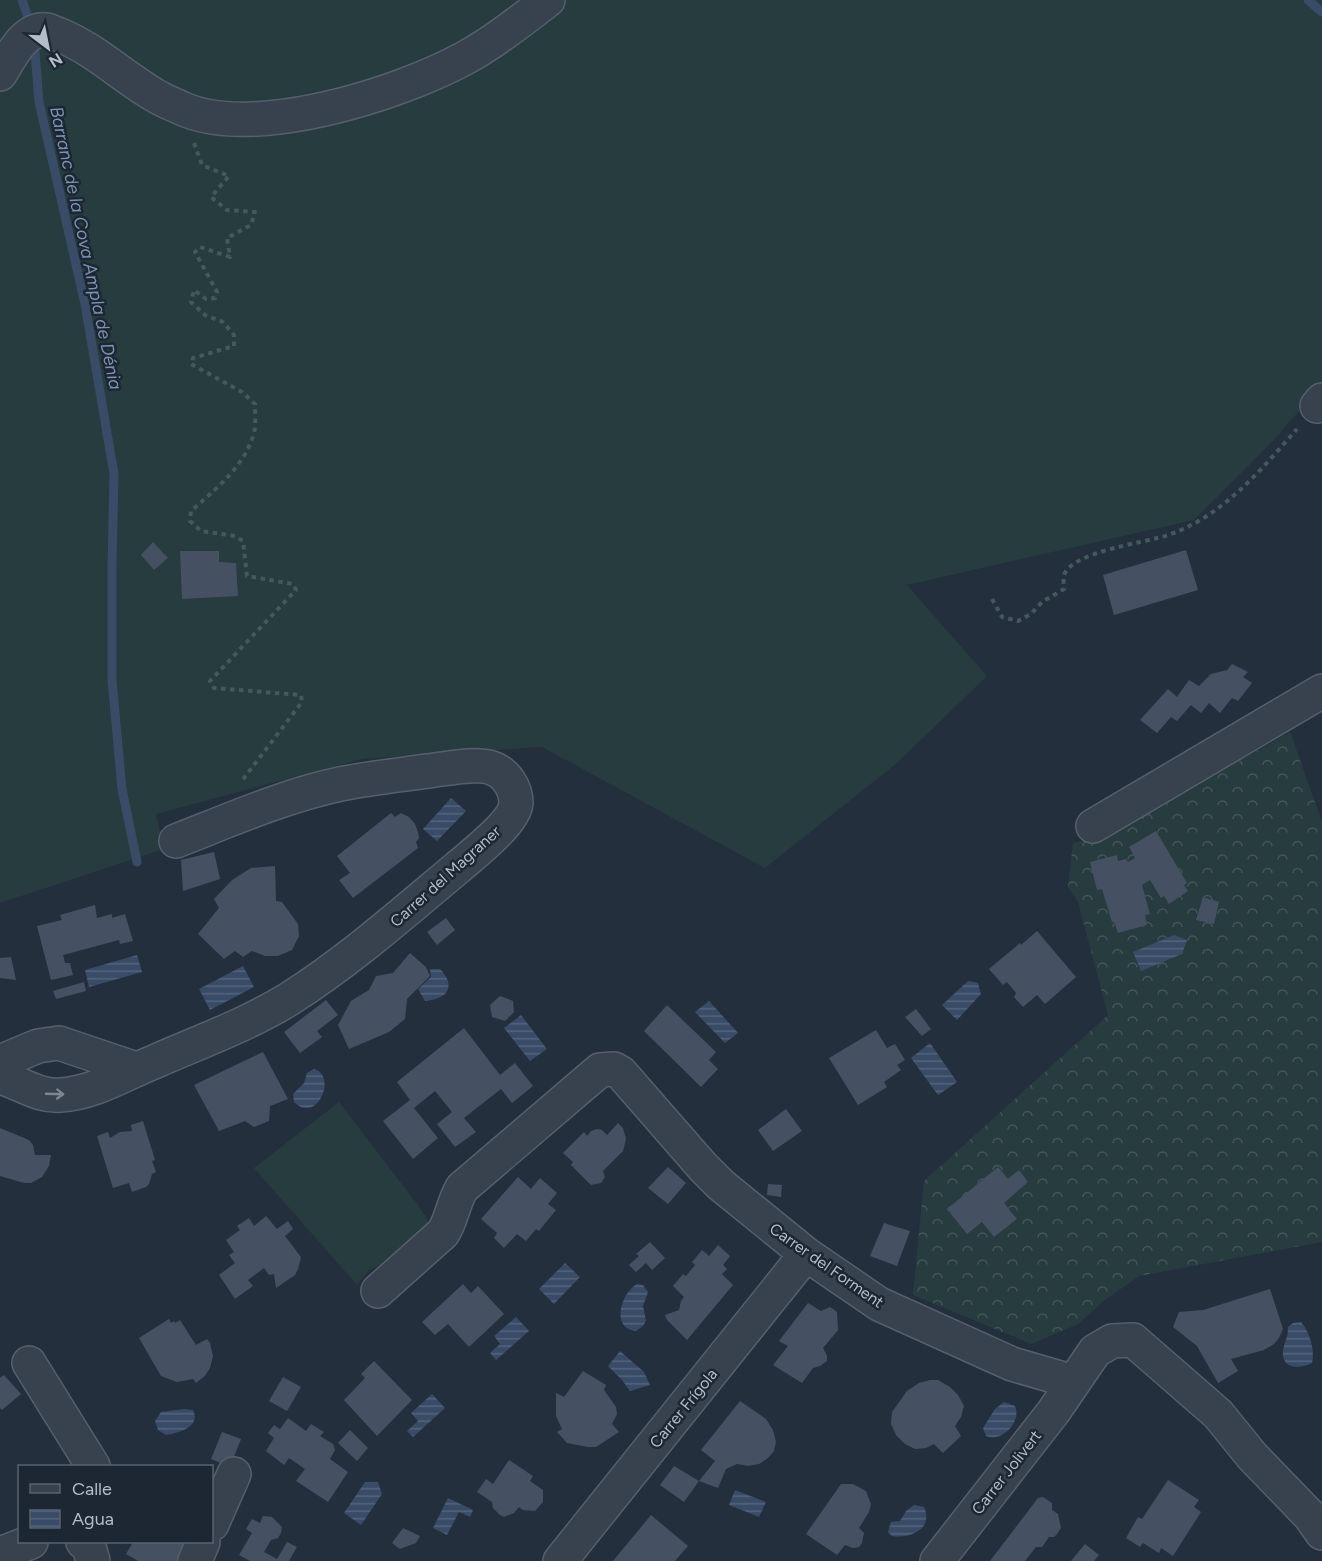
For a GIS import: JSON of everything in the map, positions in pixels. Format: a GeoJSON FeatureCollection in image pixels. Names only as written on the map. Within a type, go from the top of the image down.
{"type":"FeatureCollection","features":[{"type":"Feature","properties":{"kind":"street"},"geometry":{"type":"LineString","coordinates":[[0,74],[24,39],[33,32],[47,30],[79,43],[156,96],[187,111],[223,119],[252,120],[276,117],[338,106],[367,98],[442,70],[494,40],[548,0]]}},
{"type":"Feature","properties":{"kind":"street"},"geometry":{"type":"LineString","coordinates":[[1093,826],[1322,692]]}},
{"type":"Feature","properties":{"kind":"street","name":"Carrer del Magraner"},"geometry":{"type":"LineString","coordinates":[[0,1077],[34,1092],[61,1095],[89,1090],[251,1019],[286,1000],[375,938],[489,840],[516,805],[509,780],[500,772],[490,767],[448,768],[339,784],[259,809],[176,841]]}},
{"type":"Feature","properties":{"kind":"street"},"geometry":{"type":"LineString","coordinates":[[0,1062],[38,1046],[59,1043],[136,1069]]}},
{"type":"Feature","properties":{"kind":"street","name":"Carrer del Forment"},"geometry":{"type":"LineString","coordinates":[[378,1291],[443,1233],[449,1224],[456,1197],[462,1188],[600,1070],[614,1069],[621,1073],[721,1185],[806,1254],[879,1304],[1012,1364],[1074,1382]]}},
{"type":"Feature","properties":{"kind":"street","name":"Carrer Frígola"},"geometry":{"type":"LineString","coordinates":[[560,1561],[806,1254]]}},
{"type":"Feature","properties":{"kind":"street"},"geometry":{"type":"LineString","coordinates":[[1074,1382],[1095,1351],[1112,1341],[1133,1340],[1218,1414],[1252,1456],[1310,1516],[1322,1533]]}},
{"type":"Feature","properties":{"kind":"street"},"geometry":{"type":"LineString","coordinates":[[29,1364],[92,1465]]}},
{"type":"Feature","properties":{"kind":"street","name":"Carrer Jolivert"},"geometry":{"type":"LineString","coordinates":[[937,1561],[1074,1382]]}},
{"type":"Feature","properties":{"kind":"street"},"geometry":{"type":"LineString","coordinates":[[213,1522],[234,1474]]}},
{"type":"Feature","properties":{"kind":"street"},"geometry":{"type":"LineString","coordinates":[[0,1554],[28,1543]]}},
{"type":"Feature","properties":{"kind":"street"},"geometry":{"type":"LineString","coordinates":[[195,1561],[203,1543]]}},
{"type":"Feature","properties":{"kind":"path"},"geometry":{"type":"LineString","coordinates":[[192,137],[202,165],[229,176],[211,197],[227,210],[255,213],[251,225],[227,238],[230,257],[200,247],[195,252],[217,292],[215,298],[206,299],[194,290],[191,302],[205,315],[223,322],[234,335],[234,346],[193,358],[191,364],[242,392],[255,404],[255,431],[244,455],[228,479],[191,510],[190,521],[201,531],[235,536],[243,541],[247,576],[294,584],[296,590],[210,681],[214,688],[301,694],[302,702],[239,784]]}},
{"type":"Feature","properties":{"kind":"path"},"geometry":{"type":"LineString","coordinates":[[992,599],[1002,617],[1018,621],[1031,614],[1042,602],[1064,589],[1064,576],[1073,564],[1105,550],[1171,534],[1204,519],[1226,503],[1319,403]]}},
{"type":"Feature","properties":{"kind":"green space"},"geometry":{"type":"Polygon","coordinates":[[[0,0],[1322,0],[1322,385],[1271,443],[1194,520],[907,585],[987,676],[897,763],[765,868],[542,747],[362,759],[156,814],[164,849],[0,903],[0,0]]]}},
{"type":"Feature","properties":{"kind":"green space"},"geometry":{"type":"Polygon","coordinates":[[[1290,732],[1322,822],[1322,1242],[1139,1276],[1105,1300],[1078,1324],[1031,1344],[913,1295],[924,1181],[1108,1015],[1078,902],[1068,887],[1073,843],[1110,835],[1290,732]]]}},
{"type":"Feature","properties":{"kind":"green space"},"geometry":{"type":"Polygon","coordinates":[[[339,1102],[433,1228],[389,1266],[382,1264],[368,1271],[357,1285],[254,1168],[339,1102]]]}},
{"type":"Feature","properties":{"kind":"water"},"geometry":{"type":"Polygon","coordinates":[[[451,798],[466,811],[437,841],[423,829],[451,798]]]}},
{"type":"Feature","properties":{"kind":"water"},"geometry":{"type":"Polygon","coordinates":[[[1174,935],[1187,940],[1182,954],[1141,971],[1133,952],[1174,935]]]}},
{"type":"Feature","properties":{"kind":"water"},"geometry":{"type":"Polygon","coordinates":[[[137,955],[142,972],[89,987],[85,970],[137,955]]]}},
{"type":"Feature","properties":{"kind":"water"},"geometry":{"type":"Polygon","coordinates":[[[243,966],[254,987],[210,1010],[199,989],[243,966]]]}},
{"type":"Feature","properties":{"kind":"water"},"geometry":{"type":"Polygon","coordinates":[[[430,969],[440,969],[449,987],[439,998],[425,1001],[418,989],[431,977],[430,969]]]}},
{"type":"Feature","properties":{"kind":"water"},"geometry":{"type":"Polygon","coordinates":[[[968,981],[978,983],[981,994],[957,1020],[942,1005],[968,981]]]}},
{"type":"Feature","properties":{"kind":"water"},"geometry":{"type":"Polygon","coordinates":[[[709,1001],[738,1033],[725,1043],[695,1012],[709,1001]]]}},
{"type":"Feature","properties":{"kind":"water"},"geometry":{"type":"Polygon","coordinates":[[[521,1015],[547,1049],[530,1061],[504,1028],[521,1015]]]}},
{"type":"Feature","properties":{"kind":"water"},"geometry":{"type":"Polygon","coordinates":[[[930,1043],[957,1082],[938,1095],[911,1058],[930,1043]]]}},
{"type":"Feature","properties":{"kind":"water"},"geometry":{"type":"Polygon","coordinates":[[[314,1069],[321,1073],[324,1080],[322,1097],[310,1108],[302,1107],[294,1102],[293,1094],[304,1083],[307,1073],[314,1069]]]}},
{"type":"Feature","properties":{"kind":"water"},"geometry":{"type":"Polygon","coordinates":[[[565,1263],[580,1277],[554,1304],[539,1289],[565,1263]]]}},
{"type":"Feature","properties":{"kind":"water"},"geometry":{"type":"Polygon","coordinates":[[[637,1284],[643,1285],[648,1292],[643,1306],[646,1321],[636,1331],[628,1329],[623,1324],[621,1310],[626,1295],[637,1284]]]}},
{"type":"Feature","properties":{"kind":"water"},"geometry":{"type":"Polygon","coordinates":[[[516,1317],[529,1331],[496,1360],[490,1353],[500,1344],[494,1336],[516,1317]]]}},
{"type":"Feature","properties":{"kind":"water"},"geometry":{"type":"Polygon","coordinates":[[[1301,1322],[1307,1331],[1313,1353],[1312,1363],[1297,1367],[1288,1365],[1283,1357],[1288,1327],[1293,1323],[1301,1322]]]}},
{"type":"Feature","properties":{"kind":"water"},"geometry":{"type":"Polygon","coordinates":[[[620,1351],[644,1372],[650,1385],[630,1391],[608,1366],[620,1351]]]}},
{"type":"Feature","properties":{"kind":"water"},"geometry":{"type":"Polygon","coordinates":[[[432,1394],[445,1408],[413,1437],[407,1431],[418,1421],[411,1413],[432,1394]]]}},
{"type":"Feature","properties":{"kind":"water"},"geometry":{"type":"Polygon","coordinates":[[[1004,1402],[1015,1406],[1016,1418],[1013,1424],[1004,1434],[986,1436],[983,1428],[995,1409],[1004,1402]]]}},
{"type":"Feature","properties":{"kind":"water"},"geometry":{"type":"Polygon","coordinates":[[[193,1410],[195,1416],[191,1425],[177,1433],[166,1435],[158,1430],[155,1421],[161,1412],[193,1410]]]}},
{"type":"Feature","properties":{"kind":"water"},"geometry":{"type":"Polygon","coordinates":[[[365,1482],[378,1482],[382,1494],[361,1525],[344,1513],[365,1482]]]}},
{"type":"Feature","properties":{"kind":"water"},"geometry":{"type":"Polygon","coordinates":[[[735,1490],[766,1502],[759,1517],[729,1505],[735,1490]]]}},
{"type":"Feature","properties":{"kind":"water"},"geometry":{"type":"Polygon","coordinates":[[[448,1498],[473,1510],[470,1517],[459,1512],[447,1535],[433,1528],[448,1498]]]}},
{"type":"Feature","properties":{"kind":"water"},"geometry":{"type":"Polygon","coordinates":[[[914,1505],[924,1507],[926,1521],[923,1527],[913,1534],[892,1536],[888,1532],[891,1522],[900,1521],[906,1511],[914,1505]]]}},
{"type":"Feature","properties":{"kind":"building"},"geometry":{"type":"Polygon","coordinates":[[[153,542],[168,558],[154,570],[141,555],[153,542]]]}},
{"type":"Feature","properties":{"kind":"building"},"geometry":{"type":"Polygon","coordinates":[[[1186,550],[1198,590],[1114,615],[1103,575],[1186,550]]]}},
{"type":"Feature","properties":{"kind":"building"},"geometry":{"type":"Polygon","coordinates":[[[180,551],[219,551],[219,562],[236,563],[238,596],[182,599],[180,551]]]}},
{"type":"Feature","properties":{"kind":"building"},"geometry":{"type":"Polygon","coordinates":[[[1232,664],[1248,672],[1243,677],[1252,683],[1238,701],[1232,698],[1220,713],[1209,703],[1201,713],[1191,705],[1177,721],[1171,717],[1157,733],[1140,720],[1168,689],[1177,697],[1189,680],[1199,686],[1211,674],[1227,670],[1232,664]]]}},
{"type":"Feature","properties":{"kind":"building"},"geometry":{"type":"Polygon","coordinates":[[[391,813],[395,817],[401,813],[415,824],[419,838],[416,842],[418,848],[353,898],[339,880],[350,873],[337,856],[391,813]]]}},
{"type":"Feature","properties":{"kind":"building"},"geometry":{"type":"Polygon","coordinates":[[[1156,831],[1187,883],[1184,885],[1188,891],[1169,904],[1164,896],[1161,898],[1150,880],[1142,885],[1150,914],[1145,915],[1147,925],[1118,933],[1112,922],[1102,889],[1097,890],[1090,862],[1117,855],[1118,861],[1126,859],[1128,862],[1135,858],[1129,847],[1156,831]]]}},
{"type":"Feature","properties":{"kind":"building"},"geometry":{"type":"Polygon","coordinates":[[[214,852],[220,879],[183,891],[181,860],[214,852]]]}},
{"type":"Feature","properties":{"kind":"building"},"geometry":{"type":"Polygon","coordinates":[[[275,866],[276,901],[282,902],[298,924],[299,936],[292,950],[278,956],[265,956],[252,951],[243,957],[235,951],[224,959],[198,934],[219,908],[214,899],[232,880],[251,868],[275,866]]]}},
{"type":"Feature","properties":{"kind":"building"},"geometry":{"type":"Polygon","coordinates":[[[1203,897],[1219,902],[1214,924],[1196,920],[1203,897]]]}},
{"type":"Feature","properties":{"kind":"building"},"geometry":{"type":"Polygon","coordinates":[[[95,905],[97,918],[112,914],[112,918],[125,914],[133,941],[120,944],[119,940],[63,955],[65,963],[70,963],[73,975],[51,980],[37,926],[62,920],[60,915],[95,905]]]}},
{"type":"Feature","properties":{"kind":"building"},"geometry":{"type":"Polygon","coordinates":[[[446,918],[455,930],[437,945],[427,932],[446,918]]]}},
{"type":"Feature","properties":{"kind":"building"},"geometry":{"type":"Polygon","coordinates":[[[1037,931],[1076,977],[1045,1004],[1037,995],[1023,1007],[1014,997],[1016,993],[1007,982],[1003,985],[989,969],[1037,931]]]}},
{"type":"Feature","properties":{"kind":"building"},"geometry":{"type":"Polygon","coordinates":[[[410,953],[426,967],[430,976],[407,999],[405,1019],[389,1032],[349,1049],[338,1025],[351,1001],[369,990],[376,976],[393,973],[410,953]]]}},
{"type":"Feature","properties":{"kind":"building"},"geometry":{"type":"Polygon","coordinates":[[[11,957],[16,980],[0,978],[0,958],[11,957]]]}},
{"type":"Feature","properties":{"kind":"building"},"geometry":{"type":"Polygon","coordinates":[[[84,982],[86,991],[56,999],[53,991],[84,982]]]}},
{"type":"Feature","properties":{"kind":"building"},"geometry":{"type":"Polygon","coordinates":[[[500,996],[513,1001],[514,1012],[505,1021],[492,1017],[490,1005],[500,996]]]}},
{"type":"Feature","properties":{"kind":"building"},"geometry":{"type":"Polygon","coordinates":[[[326,1000],[338,1015],[317,1031],[322,1037],[300,1053],[284,1032],[326,1000]]]}},
{"type":"Feature","properties":{"kind":"building"},"geometry":{"type":"Polygon","coordinates":[[[667,1005],[716,1052],[709,1060],[718,1069],[701,1087],[644,1031],[667,1005]]]}},
{"type":"Feature","properties":{"kind":"building"},"geometry":{"type":"Polygon","coordinates":[[[916,1009],[931,1029],[922,1036],[905,1017],[916,1009]]]}},
{"type":"Feature","properties":{"kind":"building"},"geometry":{"type":"Polygon","coordinates":[[[464,1028],[500,1075],[515,1063],[533,1086],[512,1103],[501,1089],[464,1118],[476,1132],[455,1147],[437,1124],[452,1112],[435,1091],[414,1108],[438,1138],[413,1159],[383,1121],[410,1100],[397,1082],[464,1028]]]}},
{"type":"Feature","properties":{"kind":"building"},"geometry":{"type":"Polygon","coordinates":[[[876,1030],[887,1048],[895,1044],[905,1060],[897,1065],[901,1070],[884,1082],[887,1087],[858,1105],[829,1058],[876,1030]]]}},
{"type":"Feature","properties":{"kind":"building"},"geometry":{"type":"Polygon","coordinates":[[[263,1052],[288,1099],[270,1106],[269,1121],[254,1127],[245,1121],[219,1131],[194,1085],[263,1052]]]}},
{"type":"Feature","properties":{"kind":"building"},"geometry":{"type":"Polygon","coordinates":[[[786,1109],[802,1131],[773,1151],[758,1130],[786,1109]]]}},
{"type":"Feature","properties":{"kind":"building"},"geometry":{"type":"Polygon","coordinates":[[[143,1121],[155,1160],[152,1161],[156,1172],[152,1174],[146,1187],[132,1192],[129,1183],[113,1188],[97,1136],[108,1132],[110,1138],[120,1132],[132,1131],[131,1125],[143,1121]]]}},
{"type":"Feature","properties":{"kind":"building"},"geometry":{"type":"Polygon","coordinates":[[[618,1123],[623,1128],[626,1139],[623,1151],[603,1171],[605,1177],[601,1183],[591,1185],[571,1165],[573,1162],[563,1153],[584,1132],[587,1136],[591,1131],[597,1129],[607,1135],[618,1123]]]}},
{"type":"Feature","properties":{"kind":"building"},"geometry":{"type":"Polygon","coordinates":[[[0,1128],[29,1140],[33,1145],[35,1155],[51,1155],[49,1166],[42,1177],[31,1183],[24,1183],[0,1176],[0,1128]]]}},
{"type":"Feature","properties":{"kind":"building"},"geometry":{"type":"Polygon","coordinates":[[[668,1167],[686,1183],[668,1204],[648,1188],[668,1167]]]}},
{"type":"Feature","properties":{"kind":"building"},"geometry":{"type":"Polygon","coordinates":[[[998,1167],[1008,1179],[1019,1170],[1028,1182],[1004,1203],[1017,1219],[994,1237],[982,1222],[967,1234],[947,1209],[998,1167]]]}},
{"type":"Feature","properties":{"kind":"building"},"geometry":{"type":"Polygon","coordinates":[[[518,1177],[531,1189],[540,1178],[557,1193],[548,1204],[556,1210],[539,1231],[536,1229],[526,1241],[517,1234],[504,1248],[494,1238],[497,1233],[481,1219],[518,1177]]]}},
{"type":"Feature","properties":{"kind":"building"},"geometry":{"type":"Polygon","coordinates":[[[768,1184],[782,1185],[781,1197],[767,1195],[768,1184]]]}},
{"type":"Feature","properties":{"kind":"building"},"geometry":{"type":"Polygon","coordinates":[[[266,1216],[277,1229],[288,1221],[293,1229],[285,1236],[301,1257],[298,1269],[295,1275],[276,1288],[274,1274],[269,1275],[264,1268],[248,1280],[253,1286],[235,1299],[219,1275],[235,1263],[229,1255],[234,1252],[226,1240],[240,1230],[237,1226],[249,1218],[254,1226],[266,1216]]]}},
{"type":"Feature","properties":{"kind":"building"},"geometry":{"type":"Polygon","coordinates":[[[884,1223],[910,1231],[897,1266],[870,1256],[884,1223]]]}},
{"type":"Feature","properties":{"kind":"building"},"geometry":{"type":"Polygon","coordinates":[[[650,1242],[665,1258],[652,1270],[646,1263],[636,1272],[629,1265],[639,1256],[636,1254],[650,1242]]]}},
{"type":"Feature","properties":{"kind":"building"},"geometry":{"type":"Polygon","coordinates":[[[718,1245],[730,1256],[723,1265],[727,1269],[722,1274],[733,1285],[687,1340],[667,1320],[665,1315],[679,1310],[684,1297],[673,1286],[695,1265],[692,1262],[702,1250],[709,1256],[718,1245]]]}},
{"type":"Feature","properties":{"kind":"building"},"geometry":{"type":"Polygon","coordinates":[[[463,1284],[471,1293],[478,1286],[504,1314],[469,1347],[448,1324],[435,1335],[422,1322],[463,1284]]]}},
{"type":"Feature","properties":{"kind":"building"},"geometry":{"type":"Polygon","coordinates":[[[1270,1289],[1283,1329],[1279,1338],[1264,1350],[1231,1359],[1238,1371],[1218,1383],[1197,1346],[1173,1327],[1179,1312],[1203,1310],[1270,1289]]]}},
{"type":"Feature","properties":{"kind":"building"},"geometry":{"type":"Polygon","coordinates":[[[808,1303],[821,1311],[830,1307],[837,1312],[838,1330],[823,1348],[827,1361],[813,1368],[802,1383],[773,1365],[788,1346],[779,1341],[808,1303]]]}},
{"type":"Feature","properties":{"kind":"building"},"geometry":{"type":"Polygon","coordinates":[[[169,1319],[171,1323],[180,1320],[196,1345],[207,1339],[210,1343],[213,1356],[210,1368],[205,1376],[196,1383],[193,1379],[177,1382],[161,1376],[139,1338],[169,1319]]]}},
{"type":"Feature","properties":{"kind":"building"},"geometry":{"type":"Polygon","coordinates":[[[374,1361],[412,1400],[377,1436],[344,1400],[365,1378],[361,1374],[374,1361]]]}},
{"type":"Feature","properties":{"kind":"building"},"geometry":{"type":"Polygon","coordinates":[[[583,1371],[606,1385],[604,1390],[616,1407],[617,1414],[612,1424],[619,1432],[596,1447],[567,1443],[557,1432],[562,1429],[556,1416],[556,1393],[564,1397],[583,1371]]]}},
{"type":"Feature","properties":{"kind":"building"},"geometry":{"type":"Polygon","coordinates":[[[4,1375],[21,1394],[2,1410],[0,1408],[0,1378],[4,1375]]]}},
{"type":"Feature","properties":{"kind":"building"},"geometry":{"type":"Polygon","coordinates":[[[283,1377],[301,1387],[287,1411],[269,1401],[283,1377]]]}},
{"type":"Feature","properties":{"kind":"building"},"geometry":{"type":"Polygon","coordinates":[[[938,1380],[950,1387],[964,1406],[955,1426],[961,1436],[943,1453],[934,1444],[926,1448],[915,1449],[905,1444],[896,1435],[891,1424],[892,1412],[907,1391],[919,1383],[938,1380]]]}},
{"type":"Feature","properties":{"kind":"building"},"geometry":{"type":"Polygon","coordinates":[[[740,1401],[766,1419],[773,1430],[776,1442],[774,1451],[768,1458],[759,1464],[748,1466],[737,1464],[726,1469],[718,1488],[699,1481],[715,1461],[701,1450],[740,1401]]]}},
{"type":"Feature","properties":{"kind":"building"},"geometry":{"type":"Polygon","coordinates":[[[288,1418],[306,1431],[311,1424],[324,1432],[320,1436],[333,1444],[335,1450],[330,1459],[348,1472],[328,1502],[296,1481],[305,1469],[289,1458],[284,1465],[266,1451],[274,1438],[268,1433],[274,1425],[280,1429],[288,1418]]]}},
{"type":"Feature","properties":{"kind":"building"},"geometry":{"type":"Polygon","coordinates":[[[350,1430],[368,1448],[357,1461],[338,1443],[350,1430]]]}},
{"type":"Feature","properties":{"kind":"building"},"geometry":{"type":"Polygon","coordinates":[[[222,1432],[241,1439],[230,1467],[211,1459],[222,1432]]]}},
{"type":"Feature","properties":{"kind":"building"},"geometry":{"type":"Polygon","coordinates":[[[509,1460],[533,1476],[530,1481],[543,1490],[543,1502],[535,1511],[523,1510],[519,1507],[514,1513],[504,1517],[493,1508],[492,1502],[477,1492],[486,1479],[493,1484],[509,1460]]]}},
{"type":"Feature","properties":{"kind":"building"},"geometry":{"type":"Polygon","coordinates":[[[674,1466],[699,1481],[684,1502],[660,1485],[674,1466]]]}},
{"type":"Feature","properties":{"kind":"building"},"geometry":{"type":"Polygon","coordinates":[[[1168,1480],[1199,1500],[1194,1507],[1201,1512],[1173,1556],[1161,1548],[1159,1553],[1143,1543],[1140,1547],[1126,1538],[1138,1517],[1142,1519],[1168,1480]]]}},
{"type":"Feature","properties":{"kind":"building"},"geometry":{"type":"Polygon","coordinates":[[[841,1484],[853,1484],[866,1491],[871,1504],[859,1528],[864,1533],[862,1543],[859,1547],[853,1548],[845,1545],[837,1555],[806,1534],[841,1484]]]}},
{"type":"Feature","properties":{"kind":"building"},"geometry":{"type":"Polygon","coordinates":[[[1043,1497],[1052,1503],[1052,1510],[1058,1514],[1061,1528],[1057,1534],[1049,1537],[1042,1547],[1036,1547],[1025,1561],[990,1561],[1038,1498],[1043,1497]]]}},
{"type":"Feature","properties":{"kind":"building"},"geometry":{"type":"Polygon","coordinates":[[[651,1515],[688,1546],[675,1561],[613,1561],[651,1515]]]}},
{"type":"Feature","properties":{"kind":"building"},"geometry":{"type":"Polygon","coordinates":[[[263,1516],[272,1517],[282,1527],[278,1538],[271,1540],[264,1552],[277,1559],[287,1542],[297,1547],[289,1561],[250,1561],[239,1555],[252,1533],[246,1529],[252,1519],[260,1523],[263,1516]]]}},
{"type":"Feature","properties":{"kind":"building"},"geometry":{"type":"Polygon","coordinates":[[[403,1528],[420,1536],[416,1543],[400,1549],[392,1543],[403,1528]]]}},
{"type":"Feature","properties":{"kind":"building"},"geometry":{"type":"Polygon","coordinates":[[[132,1543],[190,1543],[179,1561],[138,1561],[126,1554],[132,1543]]]}},
{"type":"Feature","properties":{"kind":"building"},"geometry":{"type":"Polygon","coordinates":[[[1085,1544],[1099,1555],[1094,1561],[1071,1561],[1085,1544]]]}},
{"type":"Feature","properties":{"kind":"waterway","name":"Barranc de la Cova Ampla de Dénia"},"geometry":{"type":"LineString","coordinates":[[22,0],[31,26]]}},
{"type":"Feature","properties":{"kind":"waterway"},"geometry":{"type":"LineString","coordinates":[[1308,0],[1322,12]]}},
{"type":"Feature","properties":{"kind":"waterway","name":"Barranc de la Cova Ampla de Dénia"},"geometry":{"type":"LineString","coordinates":[[34,40],[39,102],[85,304],[114,474],[112,680],[122,789],[137,862]]}}]}
